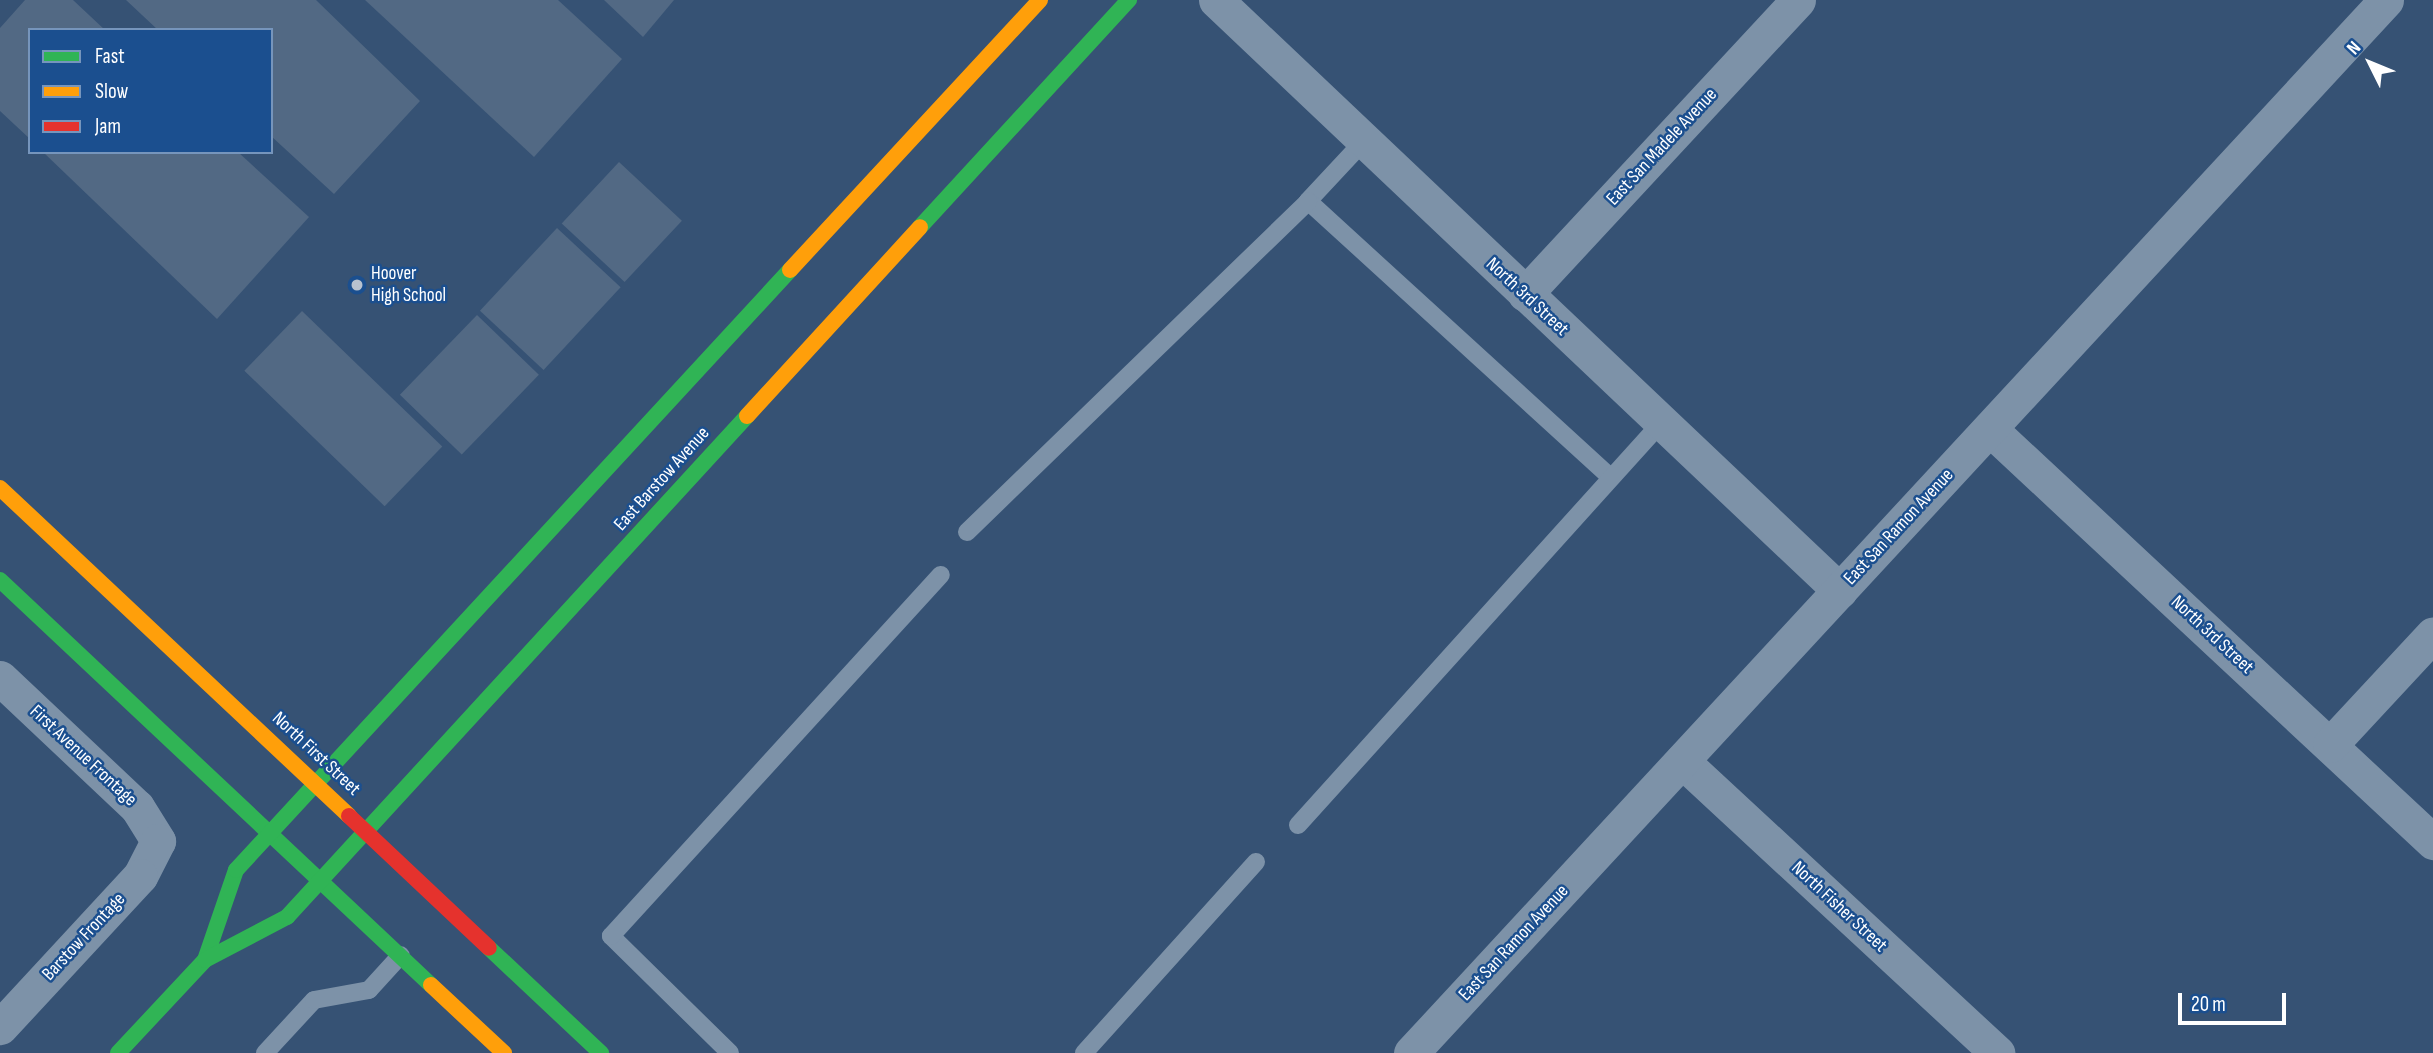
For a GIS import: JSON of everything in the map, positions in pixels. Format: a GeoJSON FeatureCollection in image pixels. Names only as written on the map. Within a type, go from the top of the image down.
{"type":"FeatureCollection","features":[{"type":"Feature","properties":{"kind":"main road","name":"East Barstow Avenue"},"geometry":{"type":"LineString","coordinates":[[205,960],[236,870],[318,785],[1040,0]]}},
{"type":"Feature","properties":{"kind":"main road","name":"East Barstow Avenue"},"geometry":{"type":"LineString","coordinates":[[118,1053],[205,960],[287,917],[1129,0]]}},
{"type":"Feature","properties":{"kind":"main road","name":"North First Street"},"geometry":{"type":"LineString","coordinates":[[0,488],[368,830],[601,1053]]}},
{"type":"Feature","properties":{"kind":"main road"},"geometry":{"type":"LineString","coordinates":[[0,580],[504,1053]]}},
{"type":"Feature","properties":{"kind":"street","name":"East San Madele Avenue"},"geometry":{"type":"LineString","coordinates":[[1525,294],[1798,0]]}},
{"type":"Feature","properties":{"kind":"street","name":"East San Ramon Avenue"},"geometry":{"type":"LineString","coordinates":[[1412,1053],[2386,0]]}},
{"type":"Feature","properties":{"kind":"street","name":"North 3rd Street"},"geometry":{"type":"LineString","coordinates":[[1224,3],[1363,142],[1840,591]]}},
{"type":"Feature","properties":{"kind":"street","name":"North 3rd Street"},"geometry":{"type":"LineString","coordinates":[[1990,429],[2433,842]]}},
{"type":"Feature","properties":{"kind":"street"},"geometry":{"type":"LineString","coordinates":[[2330,745],[2433,634]]}},
{"type":"Feature","properties":{"kind":"street","name":"First Avenue Frontage"},"geometry":{"type":"LineString","coordinates":[[0,678],[137,807],[158,841]]}},
{"type":"Feature","properties":{"kind":"street","name":"North Fisher Street"},"geometry":{"type":"LineString","coordinates":[[1682,761],[1997,1053]]}},
{"type":"Feature","properties":{"kind":"street","name":"Barstow Frontage"},"geometry":{"type":"LineString","coordinates":[[0,1027],[141,876],[158,841]]}},
{"type":"Feature","properties":{"kind":"lane"},"geometry":{"type":"LineString","coordinates":[[967,532],[1308,201],[1363,142]]}},
{"type":"Feature","properties":{"kind":"lane"},"geometry":{"type":"LineString","coordinates":[[1308,201],[1609,477]]}},
{"type":"Feature","properties":{"kind":"lane"},"geometry":{"type":"LineString","coordinates":[[1298,825],[1609,477],[1661,423]]}},
{"type":"Feature","properties":{"kind":"lane"},"geometry":{"type":"LineString","coordinates":[[730,1053],[611,936],[941,575]]}},
{"type":"Feature","properties":{"kind":"lane"},"geometry":{"type":"LineString","coordinates":[[1084,1053],[1256,862]]}},
{"type":"Feature","properties":{"kind":"lane"},"geometry":{"type":"LineString","coordinates":[[265,1053],[314,1000],[369,990],[401,956]]}},
{"type":"Feature","properties":{"kind":"building"},"geometry":{"type":"Polygon","coordinates":[[[25,0],[73,0],[103,28],[28,28],[28,137],[0,111],[0,28],[25,0]]]}},
{"type":"Feature","properties":{"kind":"building"},"geometry":{"type":"Polygon","coordinates":[[[126,0],[316,0],[420,101],[334,194],[273,138],[273,28],[156,28],[126,0]]]}},
{"type":"Feature","properties":{"kind":"building"},"geometry":{"type":"Polygon","coordinates":[[[365,0],[558,0],[622,59],[534,157],[365,0]]]}},
{"type":"Feature","properties":{"kind":"building"},"geometry":{"type":"Polygon","coordinates":[[[604,0],[674,0],[643,37],[604,0]]]}},
{"type":"Feature","properties":{"kind":"building"},"geometry":{"type":"Polygon","coordinates":[[[45,154],[240,154],[309,217],[217,319],[45,154]]]}},
{"type":"Feature","properties":{"kind":"building"},"geometry":{"type":"Polygon","coordinates":[[[619,162],[682,221],[625,282],[562,223],[619,162]]]}},
{"type":"Feature","properties":{"kind":"building"},"geometry":{"type":"Polygon","coordinates":[[[557,228],[621,287],[544,370],[480,311],[557,228]]]}},
{"type":"Feature","properties":{"kind":"building"},"geometry":{"type":"Polygon","coordinates":[[[302,311],[442,446],[385,506],[244,371],[302,311]]]}},
{"type":"Feature","properties":{"kind":"building"},"geometry":{"type":"Polygon","coordinates":[[[477,315],[539,375],[462,455],[400,395],[477,315]]]}},
{"type":"Feature","properties":{"kind":"traffic: fast"},"geometry":{"type":"LineString","coordinates":[[920,227],[1129,0]]}},
{"type":"Feature","properties":{"kind":"traffic: fast"},"geometry":{"type":"LineString","coordinates":[[205,960],[236,870],[790,270]]}},
{"type":"Feature","properties":{"kind":"traffic: fast"},"geometry":{"type":"LineString","coordinates":[[118,1053],[205,960],[287,917],[747,416]]}},
{"type":"Feature","properties":{"kind":"traffic: fast"},"geometry":{"type":"LineString","coordinates":[[0,580],[431,985]]}},
{"type":"Feature","properties":{"kind":"traffic: fast"},"geometry":{"type":"LineString","coordinates":[[489,948],[601,1053]]}},
{"type":"Feature","properties":{"kind":"traffic: slow"},"geometry":{"type":"LineString","coordinates":[[790,270],[1040,0]]}},
{"type":"Feature","properties":{"kind":"traffic: slow"},"geometry":{"type":"LineString","coordinates":[[747,416],[920,227]]}},
{"type":"Feature","properties":{"kind":"traffic: slow"},"geometry":{"type":"LineString","coordinates":[[0,488],[349,816]]}},
{"type":"Feature","properties":{"kind":"traffic: slow"},"geometry":{"type":"LineString","coordinates":[[431,985],[504,1053]]}},
{"type":"Feature","properties":{"kind":"traffic: jam"},"geometry":{"type":"LineString","coordinates":[[349,816],[489,948]]}},
{"type":"Feature","properties":{"kind":"place","name":"Hoover High School"},"geometry":{"type":"Point","coordinates":[357,285]}}]}
